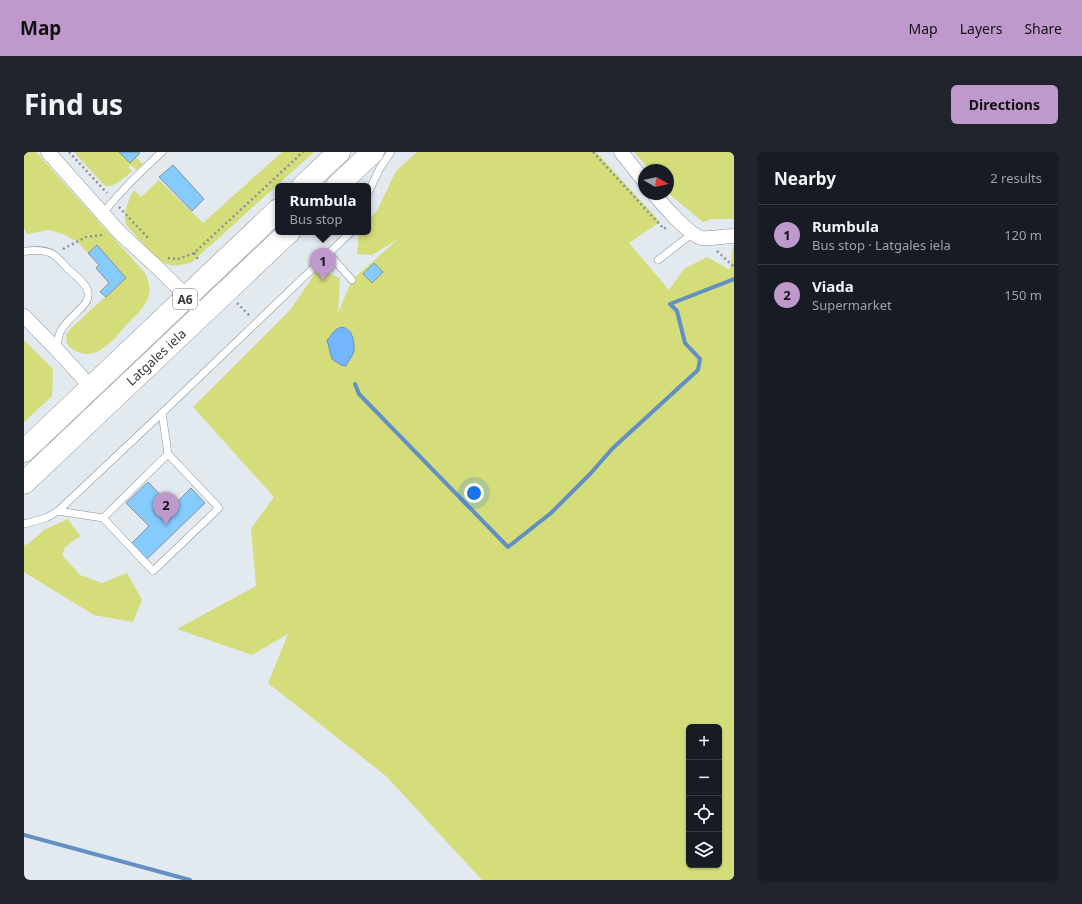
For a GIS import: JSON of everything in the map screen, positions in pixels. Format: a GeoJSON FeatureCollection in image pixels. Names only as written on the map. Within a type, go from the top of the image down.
{"type":"FeatureCollection","features":[{"type":"Feature","properties":{"kind":"highway"},"geometry":{"type":"LineString","coordinates":[[306,183],[339,152]]}},
{"type":"Feature","properties":{"kind":"highway"},"geometry":{"type":"LineString","coordinates":[[340,183],[373,152]]}},
{"type":"Feature","properties":{"kind":"highway","name":"Latgales iela"},"geometry":{"type":"LineString","coordinates":[[24,451],[275,213]]}},
{"type":"Feature","properties":{"kind":"highway","name":"Latgales iela"},"geometry":{"type":"LineString","coordinates":[[24,483],[285,235]]}},
{"type":"Feature","properties":{"kind":"highway"},"geometry":{"type":"LineString","coordinates":[[91,387],[107,404]]}},
{"type":"Feature","properties":{"kind":"street"},"geometry":{"type":"LineString","coordinates":[[48,152],[120,233],[158,268],[202,314]]}},
{"type":"Feature","properties":{"kind":"street"},"geometry":{"type":"LineString","coordinates":[[621,152],[638,173]]}},
{"type":"Feature","properties":{"kind":"street"},"geometry":{"type":"LineString","coordinates":[[658,200],[687,229],[701,238],[734,236]]}},
{"type":"Feature","properties":{"kind":"street"},"geometry":{"type":"LineString","coordinates":[[24,316],[91,387]]}},
{"type":"Feature","properties":{"kind":"lane"},"geometry":{"type":"LineString","coordinates":[[103,213],[162,152]]}},
{"type":"Feature","properties":{"kind":"lane"},"geometry":{"type":"LineString","coordinates":[[371,188],[380,168],[391,152]]}},
{"type":"Feature","properties":{"kind":"lane"},"geometry":{"type":"LineString","coordinates":[[658,260],[693,233]]}},
{"type":"Feature","properties":{"kind":"lane"},"geometry":{"type":"LineString","coordinates":[[24,524],[46,518],[58,511],[348,235]]}},
{"type":"Feature","properties":{"kind":"lane"},"geometry":{"type":"LineString","coordinates":[[24,252],[39,250],[54,254],[83,284],[88,293],[86,303],[69,319],[60,331],[56,341],[58,351]]}},
{"type":"Feature","properties":{"kind":"lane"},"geometry":{"type":"LineString","coordinates":[[329,254],[352,280]]}},
{"type":"Feature","properties":{"kind":"lane"},"geometry":{"type":"LineString","coordinates":[[58,511],[102,518],[153,571],[219,508],[168,454],[162,413]]}},
{"type":"Feature","properties":{"kind":"lane"},"geometry":{"type":"LineString","coordinates":[[102,518],[168,454]]}},
{"type":"Feature","properties":{"kind":"path"},"geometry":{"type":"LineString","coordinates":[[69,152],[150,240]]}},
{"type":"Feature","properties":{"kind":"path"},"geometry":{"type":"LineString","coordinates":[[164,254],[169,258],[178,259],[194,253],[303,152]]}},
{"type":"Feature","properties":{"kind":"path"},"geometry":{"type":"LineString","coordinates":[[593,152],[664,229],[676,219]]}},
{"type":"Feature","properties":{"kind":"path"},"geometry":{"type":"LineString","coordinates":[[54,254],[86,237],[120,233]]}},
{"type":"Feature","properties":{"kind":"green space"},"geometry":{"type":"Polygon","coordinates":[[[24,152],[36,152],[145,273],[147,278],[150,291],[148,299],[143,307],[111,342],[97,352],[90,354],[74,350],[67,344],[66,335],[70,329],[126,278],[97,245],[88,253],[78,242],[63,234],[49,230],[27,234],[24,228],[24,152]]]}},
{"type":"Feature","properties":{"kind":"green space"},"geometry":{"type":"Polygon","coordinates":[[[74,152],[119,152],[130,163],[136,157],[143,164],[136,170],[131,165],[128,167],[132,171],[123,179],[116,184],[105,186],[74,152]]]}},
{"type":"Feature","properties":{"kind":"green space"},"geometry":{"type":"Polygon","coordinates":[[[282,152],[314,152],[280,183],[275,183],[275,187],[192,262],[175,266],[158,260],[126,225],[125,216],[134,190],[141,197],[159,180],[203,223],[282,152]]]}},
{"type":"Feature","properties":{"kind":"green space"},"geometry":{"type":"Polygon","coordinates":[[[417,152],[596,152],[638,198],[638,200],[640,200],[660,222],[629,243],[669,290],[684,269],[707,257],[730,270],[734,245],[734,880],[482,880],[386,776],[268,683],[288,634],[252,655],[177,629],[256,586],[251,529],[274,497],[193,407],[291,309],[318,269],[340,278],[338,313],[352,280],[398,239],[372,255],[357,254],[359,235],[371,235],[371,216],[377,211],[396,171],[417,152]]]}},
{"type":"Feature","properties":{"kind":"green space"},"geometry":{"type":"Polygon","coordinates":[[[634,152],[734,152],[734,219],[712,219],[703,222],[674,198],[674,164],[645,164],[634,152]]]}},
{"type":"Feature","properties":{"kind":"green space"},"geometry":{"type":"Polygon","coordinates":[[[24,340],[53,369],[52,396],[24,422],[24,340]]]}},
{"type":"Feature","properties":{"kind":"green space"},"geometry":{"type":"Polygon","coordinates":[[[68,519],[80,536],[65,547],[62,555],[80,575],[102,583],[127,573],[142,600],[133,622],[94,615],[24,572],[24,545],[28,544],[44,530],[68,519]]]}},
{"type":"Feature","properties":{"kind":"water"},"geometry":{"type":"Polygon","coordinates":[[[342,327],[348,329],[351,333],[354,345],[354,351],[346,366],[341,365],[332,359],[327,340],[335,331],[342,327]]]}},
{"type":"Feature","properties":{"kind":"building"},"geometry":{"type":"Polygon","coordinates":[[[119,152],[138,152],[140,153],[130,163],[119,152]]]}},
{"type":"Feature","properties":{"kind":"building"},"geometry":{"type":"Polygon","coordinates":[[[173,165],[204,199],[192,211],[159,177],[173,165]]]}},
{"type":"Feature","properties":{"kind":"building"},"geometry":{"type":"Polygon","coordinates":[[[97,245],[126,278],[106,297],[100,292],[109,283],[96,268],[99,265],[88,253],[97,245]]]}},
{"type":"Feature","properties":{"kind":"building"},"geometry":{"type":"Polygon","coordinates":[[[374,263],[383,272],[372,283],[363,274],[374,263]]]}},
{"type":"Feature","properties":{"kind":"building"},"geometry":{"type":"Polygon","coordinates":[[[148,482],[172,507],[191,488],[205,503],[146,560],[131,544],[149,526],[126,503],[148,482]]]}},
{"type":"Feature","properties":{"kind":"waterway"},"geometry":{"type":"LineString","coordinates":[[355,384],[359,394],[508,547],[551,513],[590,474],[613,448],[698,370],[700,359],[685,343],[677,311],[670,304],[734,279]]}},
{"type":"Feature","properties":{"kind":"waterway"},"geometry":{"type":"LineString","coordinates":[[24,835],[190,880]]}},
{"type":"Feature","properties":{"kind":"place","name":"Rumbula"},"geometry":{"type":"Point","coordinates":[323,281]}},
{"type":"Feature","properties":{"kind":"place","name":"Viada"},"geometry":{"type":"Point","coordinates":[166,525]}}]}
